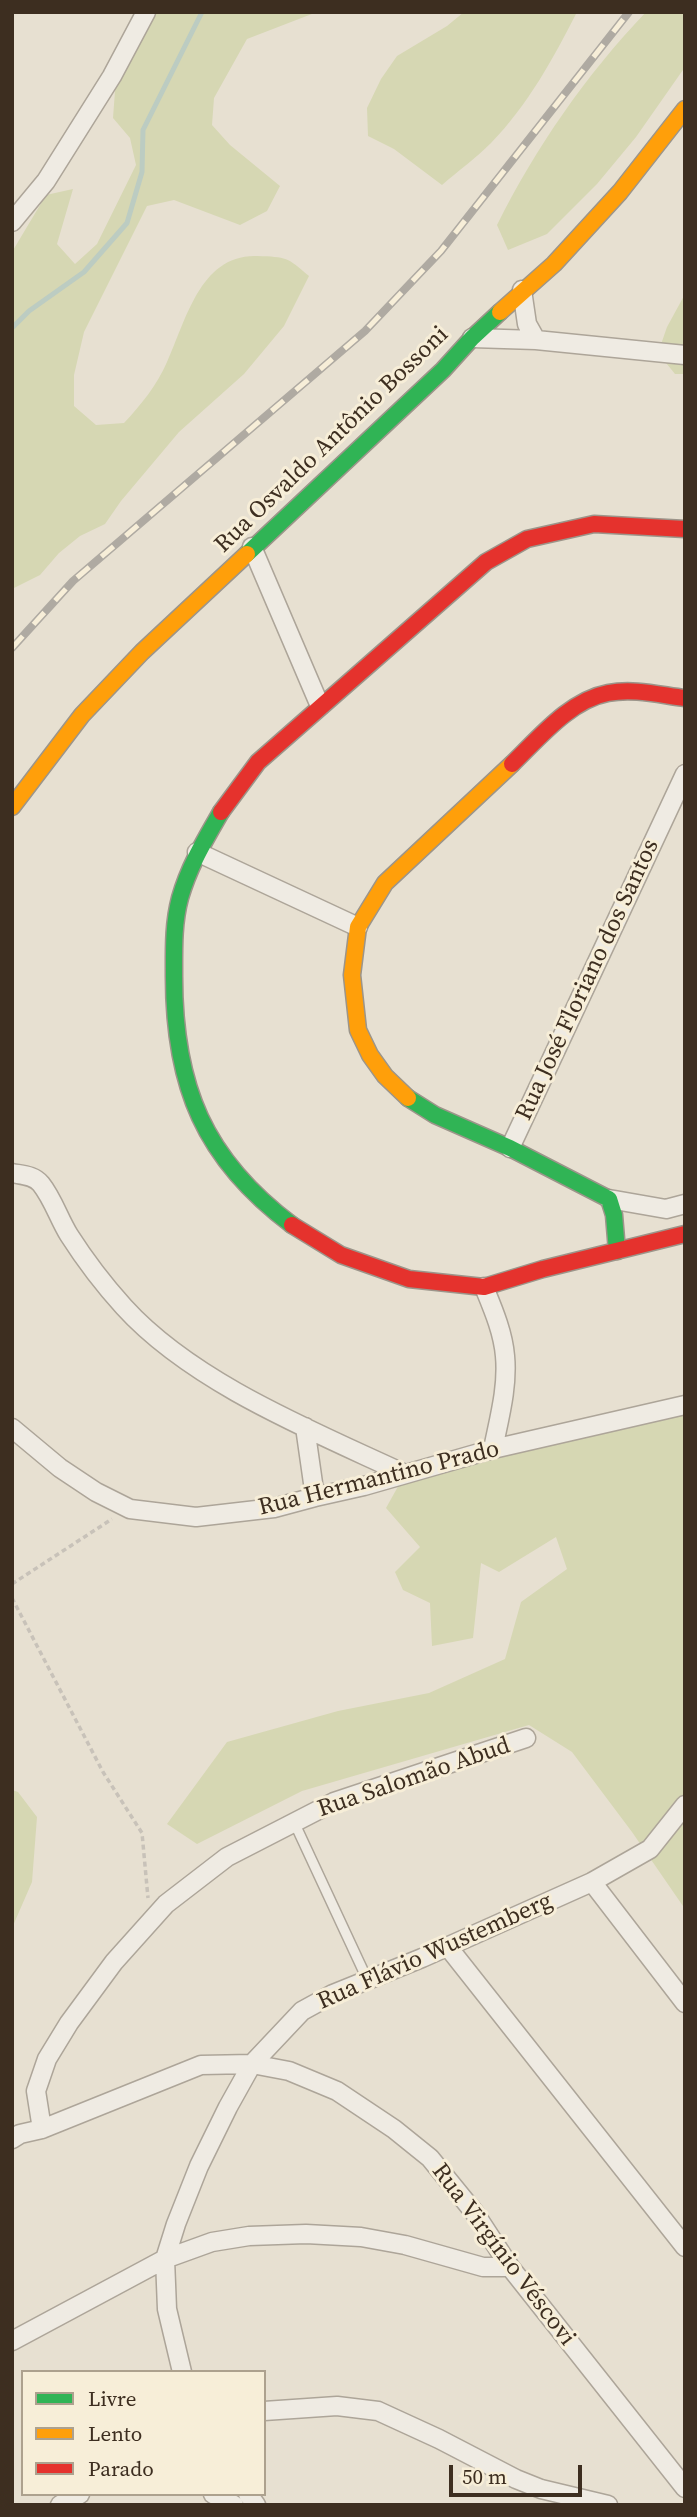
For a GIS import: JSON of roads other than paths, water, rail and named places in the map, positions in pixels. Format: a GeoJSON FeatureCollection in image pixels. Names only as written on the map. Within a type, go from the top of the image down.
{"type":"FeatureCollection","features":[{"type":"Feature","properties":{"kind":"street"},"geometry":{"type":"LineString","coordinates":[[12,222],[46,181],[112,76],[146,12]]}},
{"type":"Feature","properties":{"kind":"street","name":"Rua Osvaldo Antônio Bossoni"},"geometry":{"type":"LineString","coordinates":[[12,807],[82,715],[142,652],[443,370],[522,290],[554,264],[620,192],[685,109]]}},
{"type":"Feature","properties":{"kind":"street"},"geometry":{"type":"LineString","coordinates":[[522,290],[527,324],[536,340]]}},
{"type":"Feature","properties":{"kind":"street"},"geometry":{"type":"LineString","coordinates":[[472,338],[536,340],[685,355]]}},
{"type":"Feature","properties":{"kind":"street"},"geometry":{"type":"LineString","coordinates":[[685,529],[594,524],[527,539],[486,562],[258,762],[225,806],[197,852],[180,899],[174,933],[174,993],[179,1053],[190,1098],[212,1140],[231,1168],[261,1202],[300,1231],[341,1255],[409,1279],[484,1287],[679,1235],[685,1209]]}},
{"type":"Feature","properties":{"kind":"street"},"geometry":{"type":"LineString","coordinates":[[252,547],[320,706]]}},
{"type":"Feature","properties":{"kind":"street"},"geometry":{"type":"LineString","coordinates":[[685,698],[625,691],[604,693],[586,701],[558,721],[385,883],[358,927],[352,975],[358,1030],[370,1055],[385,1076],[408,1098],[435,1115],[510,1148],[609,1199],[666,1209],[685,1203]]}},
{"type":"Feature","properties":{"kind":"street","name":"Rua José Floriano dos Santos"},"geometry":{"type":"LineString","coordinates":[[510,1148],[685,774]]}},
{"type":"Feature","properties":{"kind":"street"},"geometry":{"type":"LineString","coordinates":[[197,852],[358,927]]}},
{"type":"Feature","properties":{"kind":"street"},"geometry":{"type":"LineString","coordinates":[[12,1173],[32,1177],[40,1182],[68,1234],[92,1267],[125,1308],[156,1336],[203,1371],[272,1412],[405,1474]]}},
{"type":"Feature","properties":{"kind":"street"},"geometry":{"type":"LineString","coordinates":[[609,1199],[614,1216],[617,1251]]}},
{"type":"Feature","properties":{"kind":"street"},"geometry":{"type":"LineString","coordinates":[[484,1287],[496,1318],[505,1356],[503,1398],[493,1449]]}},
{"type":"Feature","properties":{"kind":"street","name":"Rua Hermantino Prado"},"geometry":{"type":"LineString","coordinates":[[12,1428],[60,1468],[96,1492],[130,1509],[197,1517],[275,1508],[493,1449],[685,1405]]}},
{"type":"Feature","properties":{"kind":"street"},"geometry":{"type":"LineString","coordinates":[[304,1427],[315,1497]]}},
{"type":"Feature","properties":{"kind":"street","name":"Rua Salomão Abud"},"geometry":{"type":"LineString","coordinates":[[42,2129],[36,2091],[47,2059],[69,2023],[114,1962],[166,1904],[228,1857],[334,1802],[526,1738]]}},
{"type":"Feature","properties":{"kind":"street","name":"Rua Flávio Wustemberg"},"geometry":{"type":"LineString","coordinates":[[182,2370],[167,2309],[165,2259],[199,2166],[252,2064],[302,2011],[333,1994],[448,1947],[592,1882],[650,1849],[673,1824],[685,1805]]}},
{"type":"Feature","properties":{"kind":"street"},"geometry":{"type":"LineString","coordinates":[[592,1882],[685,2003]]}},
{"type":"Feature","properties":{"kind":"street"},"geometry":{"type":"LineString","coordinates":[[448,1947],[685,2247]]}},
{"type":"Feature","properties":{"kind":"street","name":"Rua Virgínio Véscovi"},"geometry":{"type":"LineString","coordinates":[[42,2129],[201,2065],[252,2064],[289,2071],[337,2091],[394,2129],[430,2158],[474,2212],[510,2267],[685,2487]]}},
{"type":"Feature","properties":{"kind":"street"},"geometry":{"type":"LineString","coordinates":[[15,2135],[42,2129]]}},
{"type":"Feature","properties":{"kind":"street"},"geometry":{"type":"LineString","coordinates":[[12,2340],[165,2259],[212,2242],[249,2236],[361,2236],[405,2245],[483,2267],[510,2267]]}},
{"type":"Feature","properties":{"kind":"street"},"geometry":{"type":"LineString","coordinates":[[266,2412],[337,2406],[378,2411],[516,2479],[541,2489],[608,2505]]}},
{"type":"Feature","properties":{"kind":"street"},"geometry":{"type":"LineString","coordinates":[[60,2505],[76,2496]]}},
{"type":"Feature","properties":{"kind":"street"},"geometry":{"type":"LineString","coordinates":[[217,2496],[234,2505]]}},
{"type":"Feature","properties":{"kind":"lane"},"geometry":{"type":"LineString","coordinates":[[294,1822],[368,1981]]}},
{"type":"Feature","properties":{"kind":"waterway"},"geometry":{"type":"LineString","coordinates":[[12,328],[29,311],[84,272],[127,223],[142,172],[143,130],[202,12]]}},
{"type":"Feature","properties":{"kind":"railway"},"geometry":{"type":"LineString","coordinates":[[12,648],[73,581],[365,331],[441,251],[629,12]]}}]}
